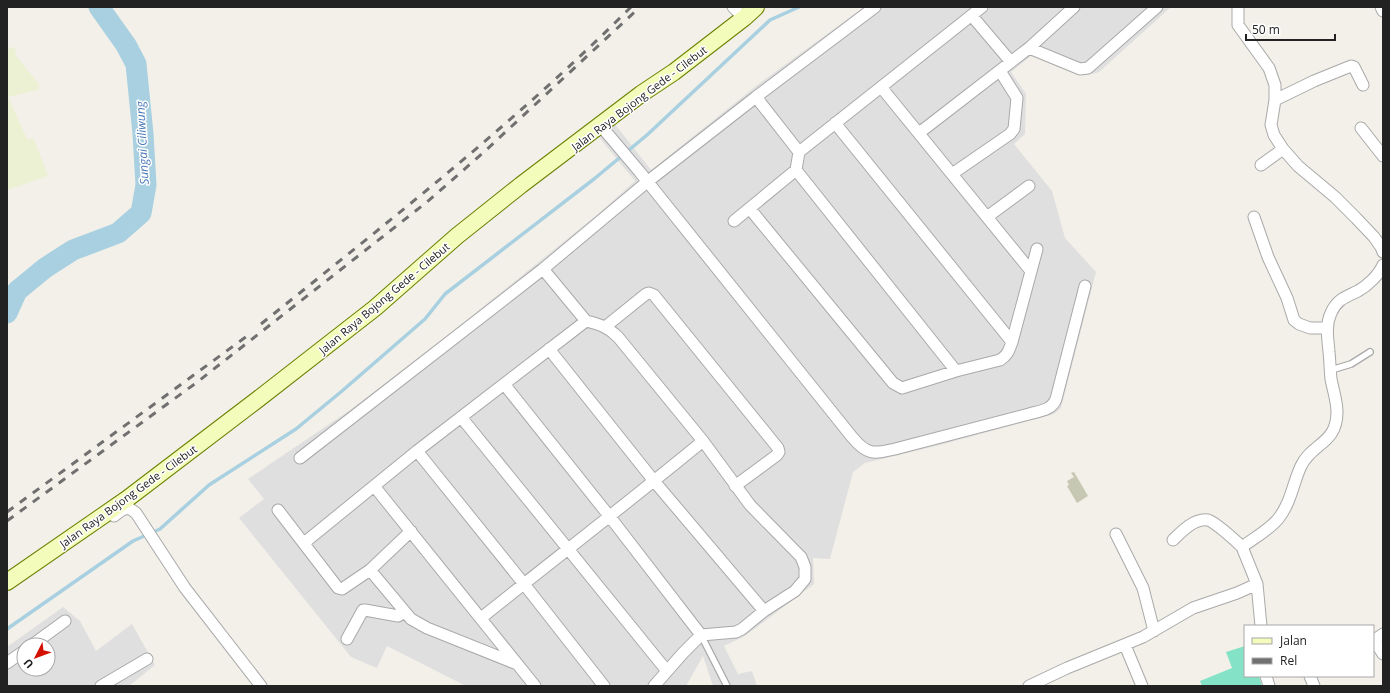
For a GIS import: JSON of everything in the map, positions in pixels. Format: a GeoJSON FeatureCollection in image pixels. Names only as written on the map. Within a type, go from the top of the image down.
{"type":"FeatureCollection","features":[{"type":"Feature","properties":{"kind":"main road","name":"Jalan Raya Bojong Gede - Cilebut"},"geometry":{"type":"LineString","coordinates":[[7,582],[150,482],[257,400],[363,317],[457,236],[521,185],[642,94],[674,72],[738,12],[756,7]]}},
{"type":"Feature","properties":{"kind":"street"},"geometry":{"type":"LineString","coordinates":[[300,458],[543,269],[647,182],[756,97],[876,7]]}},
{"type":"Feature","properties":{"kind":"street"},"geometry":{"type":"LineString","coordinates":[[734,221],[796,170],[799,152],[982,7]]}},
{"type":"Feature","properties":{"kind":"street"},"geometry":{"type":"LineString","coordinates":[[919,133],[1029,48],[1074,7]]}},
{"type":"Feature","properties":{"kind":"street"},"geometry":{"type":"LineString","coordinates":[[1029,48],[1080,69],[1088,68],[1157,7]]}},
{"type":"Feature","properties":{"kind":"street"},"geometry":{"type":"LineString","coordinates":[[1238,7],[1238,25],[1268,68],[1275,85],[1275,100],[1271,125],[1274,135],[1283,149],[1298,166],[1335,197],[1369,232],[1382,249]]}},
{"type":"Feature","properties":{"kind":"street"},"geometry":{"type":"LineString","coordinates":[[1381,7],[1383,11]]}},
{"type":"Feature","properties":{"kind":"street"},"geometry":{"type":"LineString","coordinates":[[972,16],[1011,62]]}},
{"type":"Feature","properties":{"kind":"street"},"geometry":{"type":"LineString","coordinates":[[1275,100],[1314,81],[1351,66],[1354,67],[1363,84]]}},
{"type":"Feature","properties":{"kind":"street"},"geometry":{"type":"LineString","coordinates":[[952,174],[1010,134],[1014,129],[1017,98],[1000,70]]}},
{"type":"Feature","properties":{"kind":"street"},"geometry":{"type":"LineString","coordinates":[[881,87],[1030,270]]}},
{"type":"Feature","properties":{"kind":"street"},"geometry":{"type":"LineString","coordinates":[[756,97],[799,152]]}},
{"type":"Feature","properties":{"kind":"street"},"geometry":{"type":"LineString","coordinates":[[835,123],[1012,342]]}},
{"type":"Feature","properties":{"kind":"street"},"geometry":{"type":"LineString","coordinates":[[601,126],[639,171],[852,437],[868,452],[879,452],[895,449],[1051,407],[1056,399],[1085,286]]}},
{"type":"Feature","properties":{"kind":"street"},"geometry":{"type":"LineString","coordinates":[[1361,128],[1383,156]]}},
{"type":"Feature","properties":{"kind":"street"},"geometry":{"type":"LineString","coordinates":[[1261,165],[1283,149]]}},
{"type":"Feature","properties":{"kind":"street"},"geometry":{"type":"LineString","coordinates":[[796,170],[956,371]]}},
{"type":"Feature","properties":{"kind":"street"},"geometry":{"type":"LineString","coordinates":[[987,217],[1029,186]]}},
{"type":"Feature","properties":{"kind":"street"},"geometry":{"type":"LineString","coordinates":[[750,209],[892,383],[897,387],[906,387],[956,371],[1000,360],[1005,357],[1009,352],[1012,342],[1030,270],[1037,249]]}},
{"type":"Feature","properties":{"kind":"street"},"geometry":{"type":"LineString","coordinates":[[1254,217],[1268,257],[1287,298],[1294,320],[1299,324],[1310,328],[1327,328]]}},
{"type":"Feature","properties":{"kind":"street"},"geometry":{"type":"LineString","coordinates":[[1242,547],[1263,533],[1279,518],[1290,500],[1304,462],[1333,433],[1337,410],[1327,328],[1330,314],[1342,298],[1366,286],[1383,265]]}},
{"type":"Feature","properties":{"kind":"street"},"geometry":{"type":"LineString","coordinates":[[543,269],[586,321],[610,329],[618,337],[703,441],[750,505],[801,557],[805,567],[804,579],[794,591],[736,632],[700,635],[654,686]]}},
{"type":"Feature","properties":{"kind":"street"},"geometry":{"type":"LineString","coordinates":[[605,327],[646,294],[649,293],[654,295],[659,301],[778,448],[776,455],[735,486]]}},
{"type":"Feature","properties":{"kind":"street"},"geometry":{"type":"LineString","coordinates":[[304,543],[417,451],[586,321]]}},
{"type":"Feature","properties":{"kind":"street"},"geometry":{"type":"LineString","coordinates":[[549,349],[654,481],[764,611]]}},
{"type":"Feature","properties":{"kind":"street"},"geometry":{"type":"LineString","coordinates":[[504,384],[610,516],[700,635]]}},
{"type":"Feature","properties":{"kind":"street"},"geometry":{"type":"LineString","coordinates":[[461,417],[667,671]]}},
{"type":"Feature","properties":{"kind":"street"},"geometry":{"type":"LineString","coordinates":[[481,618],[703,441]]}},
{"type":"Feature","properties":{"kind":"street"},"geometry":{"type":"LineString","coordinates":[[417,451],[604,686]]}},
{"type":"Feature","properties":{"kind":"street"},"geometry":{"type":"LineString","coordinates":[[134,512],[132,506],[136,498],[150,482]]}},
{"type":"Feature","properties":{"kind":"street"},"geometry":{"type":"LineString","coordinates":[[374,486],[535,686]]}},
{"type":"Feature","properties":{"kind":"street"},"geometry":{"type":"LineString","coordinates":[[83,530],[109,519],[122,510],[129,508],[134,512],[156,542],[185,588],[261,686]]}},
{"type":"Feature","properties":{"kind":"street"},"geometry":{"type":"LineString","coordinates":[[278,510],[338,588],[342,589],[370,570],[411,531]]}},
{"type":"Feature","properties":{"kind":"street"},"geometry":{"type":"LineString","coordinates":[[1173,540],[1186,528],[1200,521],[1208,520],[1242,547],[1257,584],[1261,625]]}},
{"type":"Feature","properties":{"kind":"street"},"geometry":{"type":"LineString","coordinates":[[1116,534],[1143,588],[1154,631]]}},
{"type":"Feature","properties":{"kind":"street"},"geometry":{"type":"LineString","coordinates":[[370,570],[411,619],[427,628],[518,664]]}},
{"type":"Feature","properties":{"kind":"street"},"geometry":{"type":"LineString","coordinates":[[1029,686],[1067,668],[1125,645],[1154,631],[1193,608],[1237,593],[1257,584]]}},
{"type":"Feature","properties":{"kind":"street"},"geometry":{"type":"LineString","coordinates":[[347,639],[363,610],[398,616],[405,612]]}},
{"type":"Feature","properties":{"kind":"street"},"geometry":{"type":"LineString","coordinates":[[43,637],[65,621]]}},
{"type":"Feature","properties":{"kind":"street"},"geometry":{"type":"LineString","coordinates":[[1377,638],[1383,654]]}},
{"type":"Feature","properties":{"kind":"street"},"geometry":{"type":"LineString","coordinates":[[1125,645],[1142,686]]}},
{"type":"Feature","properties":{"kind":"street"},"geometry":{"type":"LineString","coordinates":[[7,663],[16,657]]}},
{"type":"Feature","properties":{"kind":"street"},"geometry":{"type":"LineString","coordinates":[[101,686],[147,659]]}},
{"type":"Feature","properties":{"kind":"lane"},"geometry":{"type":"LineString","coordinates":[[1331,370],[1351,364],[1370,352]]}},
{"type":"Feature","properties":{"kind":"lane"},"geometry":{"type":"LineString","coordinates":[[700,635],[727,686]]}},
{"type":"Feature","properties":{"kind":"shaded area"},"geometry":{"type":"Polygon","coordinates":[[[864,7],[1171,7],[1099,72],[1088,75],[1031,56],[1011,72],[1026,94],[1025,134],[1014,144],[1052,191],[1065,238],[1096,272],[1061,408],[1054,414],[940,445],[865,463],[853,472],[830,559],[813,558],[814,584],[745,636],[724,646],[738,674],[752,671],[757,686],[713,686],[703,656],[686,686],[466,686],[387,646],[377,668],[351,657],[239,518],[264,499],[248,479],[350,410],[452,332],[598,214],[635,181],[598,136],[614,123],[651,170],[760,83],[864,7]]]}},
{"type":"Feature","properties":{"kind":"shaded area"},"geometry":{"type":"Polygon","coordinates":[[[15,47],[16,56],[39,84],[38,90],[8,97],[27,139],[34,139],[48,176],[7,190],[7,49],[15,47]]]}},
{"type":"Feature","properties":{"kind":"shaded area"},"geometry":{"type":"Polygon","coordinates":[[[1074,472],[1088,496],[1077,503],[1067,486],[1069,485],[1067,481],[1074,477],[1071,473],[1074,472]]]}},
{"type":"Feature","properties":{"kind":"shaded area"},"geometry":{"type":"Polygon","coordinates":[[[63,607],[80,621],[96,651],[132,624],[155,665],[129,686],[7,686],[7,647],[16,641],[16,677],[56,677],[56,637],[21,637],[63,607]]]}},
{"type":"Feature","properties":{"kind":"green space"},"geometry":{"type":"Polygon","coordinates":[[[1244,646],[1244,677],[1259,677],[1262,686],[1202,686],[1200,681],[1232,668],[1226,652],[1244,646]]]}},
{"type":"Feature","properties":{"kind":"waterway","name":"Sungai Ciliwung"},"geometry":{"type":"LineString","coordinates":[[7,313],[17,291],[45,268],[73,250],[118,233],[141,213],[146,185],[143,134],[136,64],[126,45],[99,7]]}},
{"type":"Feature","properties":{"kind":"waterway"},"geometry":{"type":"LineString","coordinates":[[7,629],[133,541],[160,529],[209,485],[296,429],[425,319],[445,294],[594,179],[647,135],[770,20],[799,7]]}},
{"type":"Feature","properties":{"kind":"railway"},"geometry":{"type":"LineString","coordinates":[[261,324],[404,209],[497,131],[543,91],[631,7]]}},
{"type":"Feature","properties":{"kind":"railway"},"geometry":{"type":"LineString","coordinates":[[7,521],[196,383],[427,202],[484,152],[640,7]]}},
{"type":"Feature","properties":{"kind":"railway"},"geometry":{"type":"LineString","coordinates":[[7,512],[247,336]]}}]}
